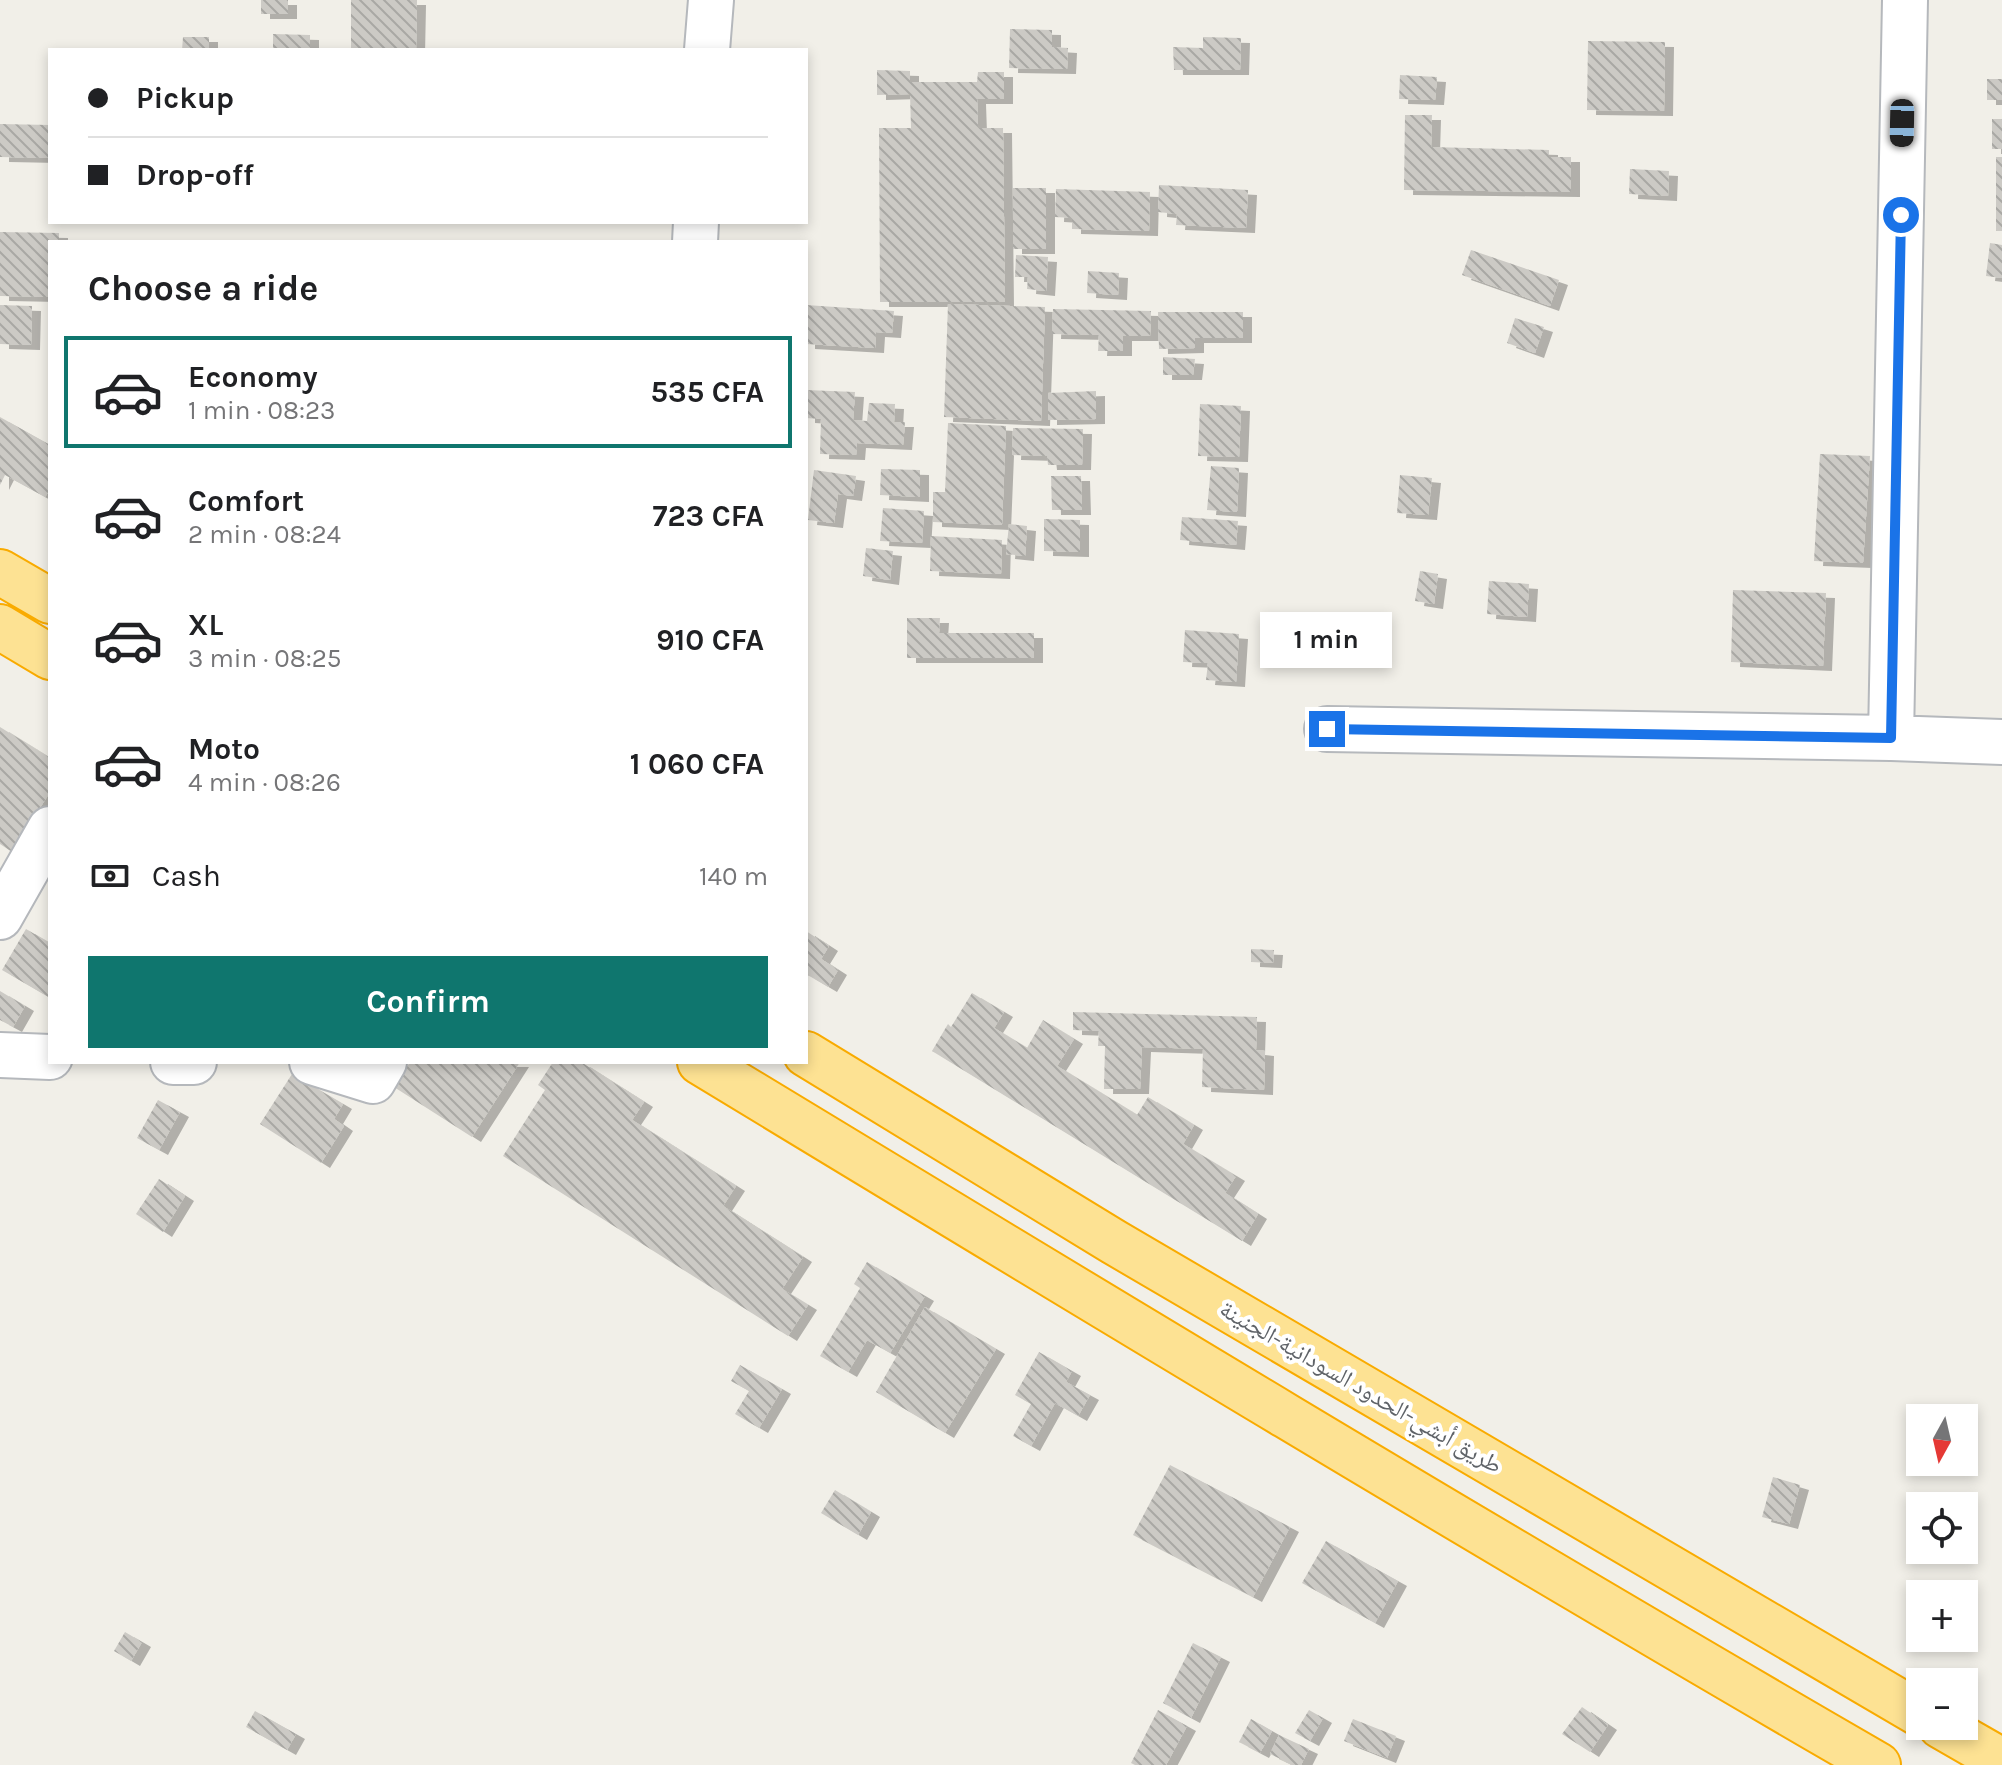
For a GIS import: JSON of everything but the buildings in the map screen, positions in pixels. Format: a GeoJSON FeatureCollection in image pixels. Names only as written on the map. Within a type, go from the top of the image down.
{"type":"FeatureCollection","features":[{"type":"Feature","properties":{"kind":"highway"},"geometry":{"type":"LineString","coordinates":[[0,572],[48,600]]}},
{"type":"Feature","properties":{"kind":"highway"},"geometry":{"type":"LineString","coordinates":[[0,627],[48,656]]}},
{"type":"Feature","properties":{"kind":"highway","name":"طريق أبشي-الحدود السودانية-الجنينة"},"geometry":{"type":"LineString","coordinates":[[808,1055],[1114,1242],[1906,1706]]}},
{"type":"Feature","properties":{"kind":"highway"},"geometry":{"type":"LineString","coordinates":[[703,1064],[1708,1667],[1878,1765]]}},
{"type":"Feature","properties":{"kind":"highway"},"geometry":{"type":"LineString","coordinates":[[1965,1740],[2002,1761]]}},
{"type":"Feature","properties":{"kind":"street"},"geometry":{"type":"LineString","coordinates":[[707,48],[711,0]]}},
{"type":"Feature","properties":{"kind":"street"},"geometry":{"type":"LineString","coordinates":[[1891,738],[1905,0]]}},
{"type":"Feature","properties":{"kind":"street"},"geometry":{"type":"LineString","coordinates":[[1327,729],[2002,742]]}},
{"type":"Feature","properties":{"kind":"street"},"geometry":{"type":"LineString","coordinates":[[0,917],[48,833]]}},
{"type":"Feature","properties":{"kind":"street"},"geometry":{"type":"LineString","coordinates":[[0,1055],[48,1057]]}},
{"type":"Feature","properties":{"kind":"street"},"geometry":{"type":"LineString","coordinates":[[318,1064],[373,1081],[383,1064]]}},
{"type":"Feature","properties":{"kind":"route"},"geometry":{"type":"LineString","coordinates":[[1327,729],[1891,738],[1901,215]]}}]}
